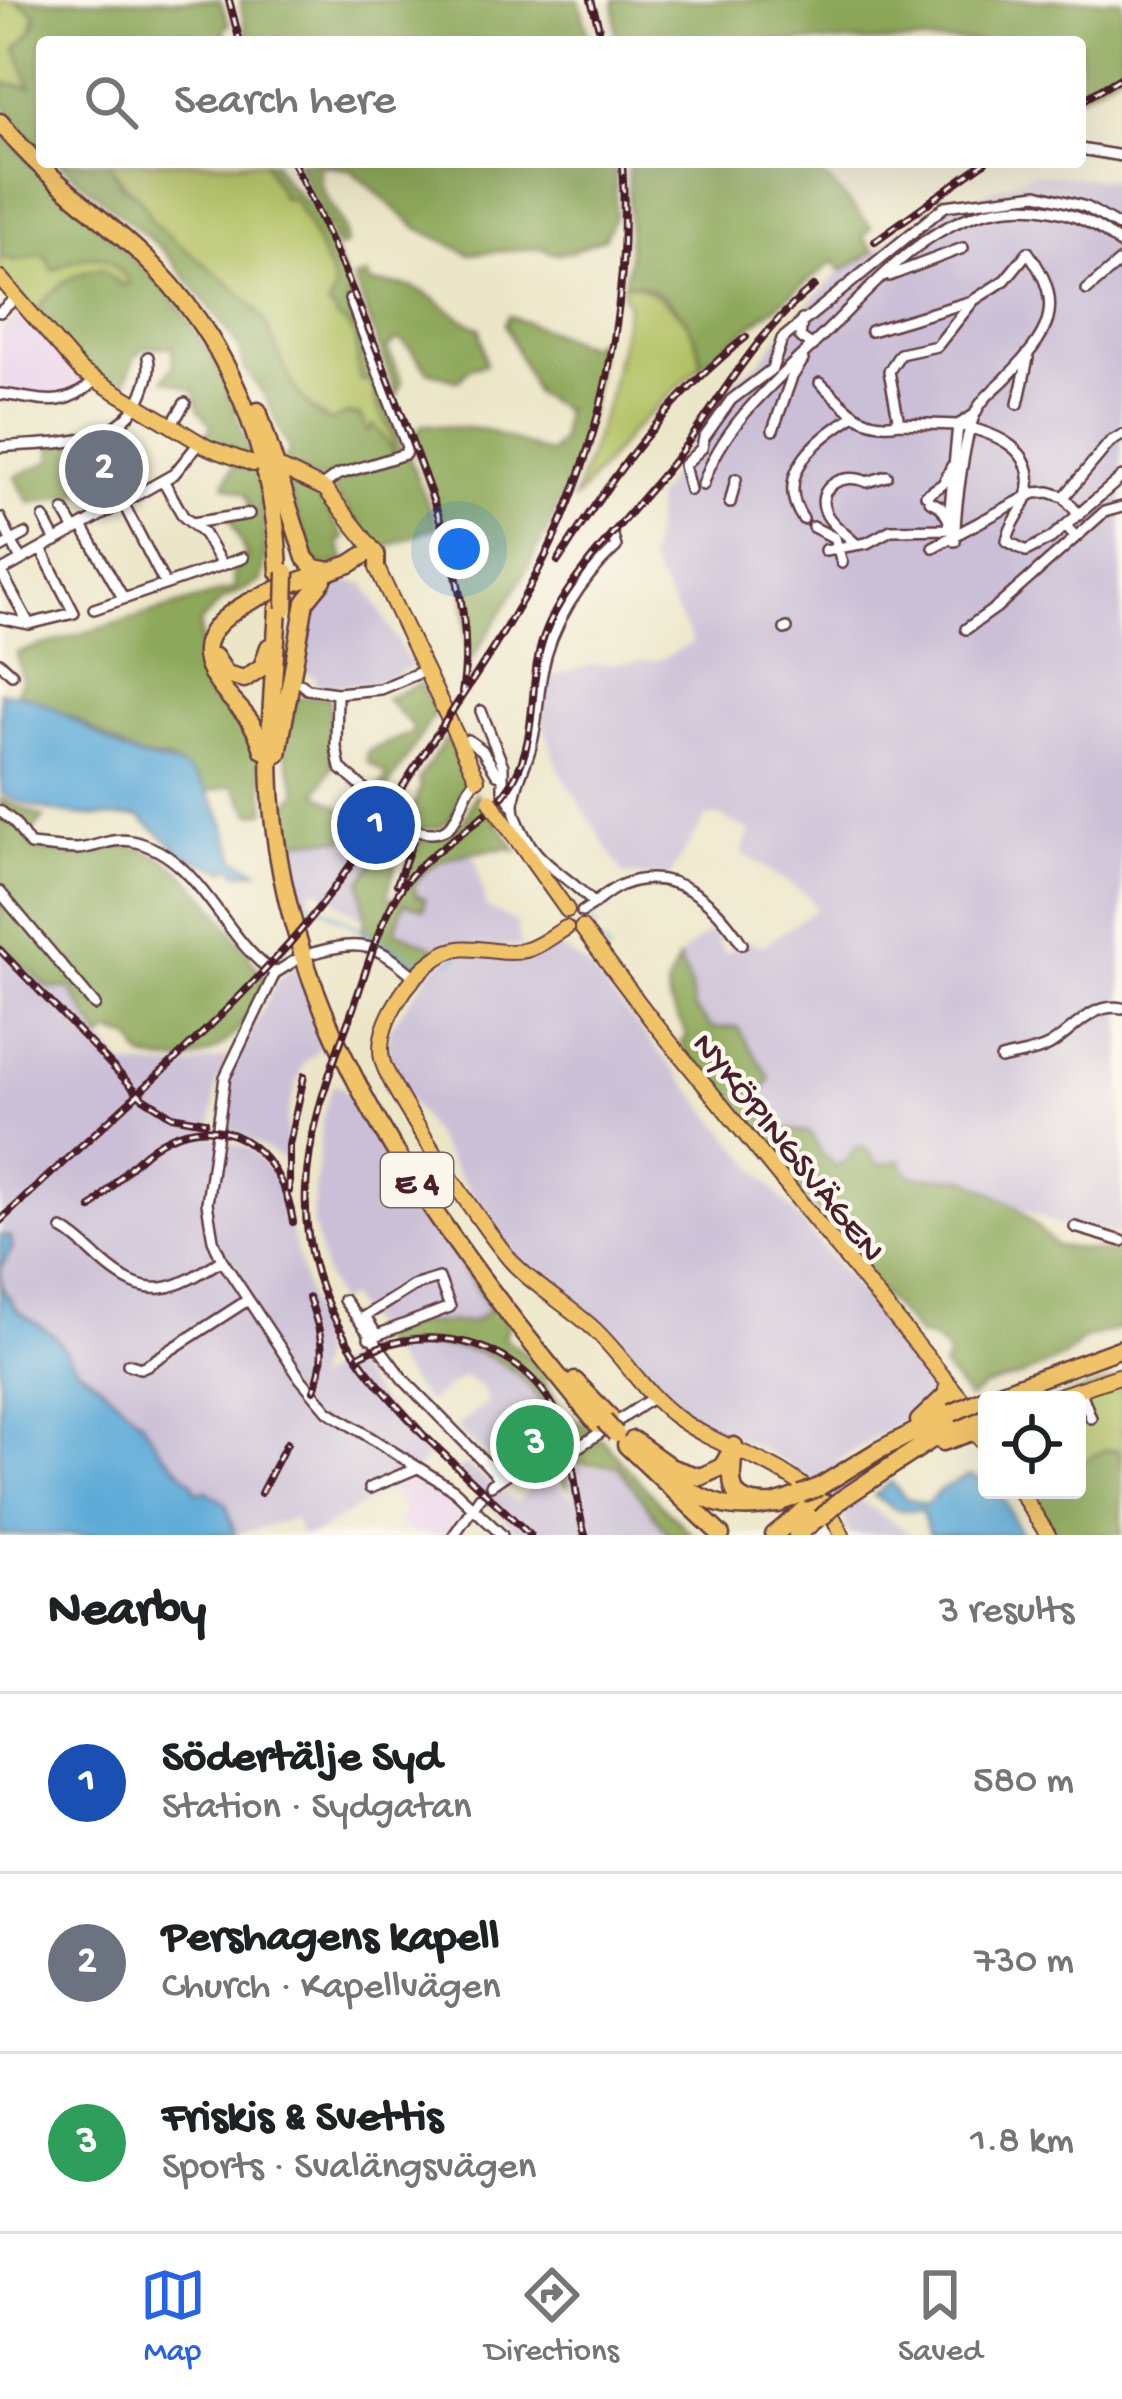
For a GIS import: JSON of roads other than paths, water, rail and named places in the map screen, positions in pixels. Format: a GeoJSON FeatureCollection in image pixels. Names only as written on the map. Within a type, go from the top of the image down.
{"type":"FeatureCollection","features":[{"type":"Feature","properties":{"kind":"highway","name":"E 4"},"geometry":{"type":"LineString","coordinates":[[0,110],[36,150]]}},
{"type":"Feature","properties":{"kind":"highway","name":"E 4"},"geometry":{"type":"LineString","coordinates":[[0,122],[36,161]]}},
{"type":"Feature","properties":{"kind":"highway","name":"E 4"},"geometry":{"type":"LineString","coordinates":[[43,168],[154,267],[213,344],[239,392],[263,459],[282,572]]}},
{"type":"Feature","properties":{"kind":"highway","name":"E 4"},"geometry":{"type":"LineString","coordinates":[[54,168],[159,262],[205,318],[234,366],[260,426],[275,478],[282,572],[276,767],[280,826],[295,905],[317,980],[349,1054],[434,1195],[561,1368],[706,1535]]}},
{"type":"Feature","properties":{"kind":"highway"},"geometry":{"type":"LineString","coordinates":[[234,366],[266,430],[305,558],[329,574]]}},
{"type":"Feature","properties":{"kind":"highway"},"geometry":{"type":"LineString","coordinates":[[280,611],[259,671],[238,679],[222,670],[215,645],[232,617],[368,558]]}},
{"type":"Feature","properties":{"kind":"highway"},"geometry":{"type":"LineString","coordinates":[[276,767],[303,608],[311,591],[329,574]]}},
{"type":"Feature","properties":{"kind":"highway"},"geometry":{"type":"LineString","coordinates":[[271,791],[253,723],[210,671],[208,638],[218,620],[230,611],[329,574]]}},
{"type":"Feature","properties":{"kind":"highway","name":"E 4"},"geometry":{"type":"LineString","coordinates":[[280,611],[269,732],[278,858],[297,938],[344,1058],[454,1236],[613,1429],[721,1535]]}},
{"type":"Feature","properties":{"kind":"highway"},"geometry":{"type":"LineString","coordinates":[[759,1535],[974,1421],[1122,1352]]}},
{"type":"Feature","properties":{"kind":"highway"},"geometry":{"type":"LineString","coordinates":[[777,1535],[879,1450],[974,1421]]}},
{"type":"Feature","properties":{"kind":"highway"},"geometry":{"type":"LineString","coordinates":[[613,1429],[691,1477],[716,1473],[730,1447]]}},
{"type":"Feature","properties":{"kind":"highway"},"geometry":{"type":"LineString","coordinates":[[613,1429],[706,1501],[749,1511],[779,1504]]}},
{"type":"Feature","properties":{"kind":"highway"},"geometry":{"type":"LineString","coordinates":[[730,1447],[729,1474],[737,1493],[759,1504],[818,1502]]}},
{"type":"Feature","properties":{"kind":"highway"},"geometry":{"type":"LineString","coordinates":[[797,1535],[818,1502]]}},
{"type":"Feature","properties":{"kind":"highway"},"geometry":{"type":"LineString","coordinates":[[806,1535],[818,1502]]}},
{"type":"Feature","properties":{"kind":"main road"},"geometry":{"type":"LineString","coordinates":[[0,278],[61,351],[94,381],[199,443],[253,464]]}},
{"type":"Feature","properties":{"kind":"main road","name":"NYKÖPINGSVÄGEN"},"geometry":{"type":"LineString","coordinates":[[284,469],[322,486],[338,504],[477,779],[572,918],[974,1421]]}},
{"type":"Feature","properties":{"kind":"main road"},"geometry":{"type":"LineString","coordinates":[[572,918],[526,950],[450,950],[415,977],[386,1027],[382,1061],[487,1231],[512,1263],[595,1330],[673,1414],[790,1474],[844,1535]]}},
{"type":"Feature","properties":{"kind":"main road"},"geometry":{"type":"LineString","coordinates":[[1074,1391],[1122,1375]]}},
{"type":"Feature","properties":{"kind":"main road"},"geometry":{"type":"LineString","coordinates":[[1025,1499],[1048,1535]]}},
{"type":"Feature","properties":{"kind":"street"},"geometry":{"type":"LineString","coordinates":[[1086,150],[1122,156]]}},
{"type":"Feature","properties":{"kind":"street"},"geometry":{"type":"LineString","coordinates":[[690,490],[684,466],[702,448],[723,410],[772,369],[782,339],[945,206],[1037,194],[1086,207],[1122,228]]}},
{"type":"Feature","properties":{"kind":"street"},"geometry":{"type":"LineString","coordinates":[[704,485],[720,443],[868,291],[939,230],[984,212],[1033,208],[1071,215],[1122,246]]}},
{"type":"Feature","properties":{"kind":"street"},"geometry":{"type":"LineString","coordinates":[[868,291],[916,262],[963,248]]}},
{"type":"Feature","properties":{"kind":"street"},"geometry":{"type":"LineString","coordinates":[[871,331],[974,300],[1006,280],[1028,252],[1047,277],[1050,303],[1041,338],[974,415],[958,425]]}},
{"type":"Feature","properties":{"kind":"street"},"geometry":{"type":"LineString","coordinates":[[1087,290],[1122,260]]}},
{"type":"Feature","properties":{"kind":"street"},"geometry":{"type":"LineString","coordinates":[[0,312],[16,298]]}},
{"type":"Feature","properties":{"kind":"street"},"geometry":{"type":"LineString","coordinates":[[322,486],[333,477],[405,454],[407,447],[350,299]]}},
{"type":"Feature","properties":{"kind":"street"},"geometry":{"type":"LineString","coordinates":[[898,423],[892,362],[913,349],[938,346],[974,300]]}},
{"type":"Feature","properties":{"kind":"street"},"geometry":{"type":"LineString","coordinates":[[802,320],[800,337],[814,344]]}},
{"type":"Feature","properties":{"kind":"street"},"geometry":{"type":"LineString","coordinates":[[773,430],[792,377],[814,344]]}},
{"type":"Feature","properties":{"kind":"street"},"geometry":{"type":"LineString","coordinates":[[1018,404],[1030,353]]}},
{"type":"Feature","properties":{"kind":"street"},"geometry":{"type":"LineString","coordinates":[[0,447],[72,441],[111,429],[136,407],[150,371],[148,358]]}},
{"type":"Feature","properties":{"kind":"street"},"geometry":{"type":"LineString","coordinates":[[0,394],[61,400],[94,381]]}},
{"type":"Feature","properties":{"kind":"street"},"geometry":{"type":"LineString","coordinates":[[820,382],[855,415],[880,427],[958,425],[1018,448],[1027,466],[1027,498]]}},
{"type":"Feature","properties":{"kind":"street"},"geometry":{"type":"LineString","coordinates":[[171,426],[184,403]]}},
{"type":"Feature","properties":{"kind":"street"},"geometry":{"type":"LineString","coordinates":[[803,519],[790,492],[794,470],[829,431],[855,415]]}},
{"type":"Feature","properties":{"kind":"street"},"geometry":{"type":"LineString","coordinates":[[933,547],[954,531],[974,415]]}},
{"type":"Feature","properties":{"kind":"street"},"geometry":{"type":"LineString","coordinates":[[954,531],[958,425]]}},
{"type":"Feature","properties":{"kind":"street"},"geometry":{"type":"LineString","coordinates":[[111,429],[126,501],[165,584]]}},
{"type":"Feature","properties":{"kind":"street"},"geometry":{"type":"LineString","coordinates":[[1064,497],[1110,442],[1122,435]]}},
{"type":"Feature","properties":{"kind":"street"},"geometry":{"type":"LineString","coordinates":[[29,624],[0,572],[174,474],[199,443]]}},
{"type":"Feature","properties":{"kind":"street"},"geometry":{"type":"LineString","coordinates":[[702,448],[720,443]]}},
{"type":"Feature","properties":{"kind":"street"},"geometry":{"type":"LineString","coordinates":[[954,531],[941,507],[928,498],[943,484],[955,461]]}},
{"type":"Feature","properties":{"kind":"street"},"geometry":{"type":"LineString","coordinates":[[856,544],[828,518],[822,500],[843,478],[867,482],[886,476]]}},
{"type":"Feature","properties":{"kind":"street"},"geometry":{"type":"LineString","coordinates":[[1009,515],[1007,541],[1026,551],[1040,547],[1122,477]]}},
{"type":"Feature","properties":{"kind":"street"},"geometry":{"type":"LineString","coordinates":[[730,503],[736,479]]}},
{"type":"Feature","properties":{"kind":"street"},"geometry":{"type":"LineString","coordinates":[[163,480],[222,565]]}},
{"type":"Feature","properties":{"kind":"street"},"geometry":{"type":"LineString","coordinates":[[825,550],[891,530],[954,531],[1009,515],[1041,491],[1064,497],[1079,515]]}},
{"type":"Feature","properties":{"kind":"street"},"geometry":{"type":"LineString","coordinates":[[176,503],[190,492]]}},
{"type":"Feature","properties":{"kind":"street"},"geometry":{"type":"LineString","coordinates":[[965,629],[997,607],[1104,512],[1121,508]]}},
{"type":"Feature","properties":{"kind":"street"},"geometry":{"type":"LineString","coordinates":[[64,511],[122,596]]}},
{"type":"Feature","properties":{"kind":"street"},"geometry":{"type":"LineString","coordinates":[[192,523],[249,514]]}},
{"type":"Feature","properties":{"kind":"street"},"geometry":{"type":"LineString","coordinates":[[44,518],[56,541]]}},
{"type":"Feature","properties":{"kind":"street"},"geometry":{"type":"LineString","coordinates":[[0,520],[21,560]]}},
{"type":"Feature","properties":{"kind":"street"},"geometry":{"type":"LineString","coordinates":[[1066,526],[1076,537]]}},
{"type":"Feature","properties":{"kind":"street"},"geometry":{"type":"LineString","coordinates":[[813,527],[835,538],[842,563]]}},
{"type":"Feature","properties":{"kind":"street"},"geometry":{"type":"LineString","coordinates":[[0,548],[25,534]]}},
{"type":"Feature","properties":{"kind":"street"},"geometry":{"type":"LineString","coordinates":[[500,807],[536,727],[547,654],[568,604],[616,548],[613,536]]}},
{"type":"Feature","properties":{"kind":"street"},"geometry":{"type":"LineString","coordinates":[[0,618],[29,624],[74,613],[41,549]]}},
{"type":"Feature","properties":{"kind":"street"},"geometry":{"type":"LineString","coordinates":[[94,609],[243,558]]}},
{"type":"Feature","properties":{"kind":"street"},"geometry":{"type":"LineString","coordinates":[[0,664],[12,674]]}},
{"type":"Feature","properties":{"kind":"street"},"geometry":{"type":"LineString","coordinates":[[302,684],[337,693],[380,689],[424,671]]}},
{"type":"Feature","properties":{"kind":"street"},"geometry":{"type":"LineString","coordinates":[[337,693],[340,768],[411,830],[430,833],[452,824],[462,813],[467,788],[477,779]]}},
{"type":"Feature","properties":{"kind":"street"},"geometry":{"type":"LineString","coordinates":[[481,711],[503,766],[500,807],[544,864],[577,887],[572,918]]}},
{"type":"Feature","properties":{"kind":"street"},"geometry":{"type":"LineString","coordinates":[[468,740],[502,776]]}},
{"type":"Feature","properties":{"kind":"street"},"geometry":{"type":"LineString","coordinates":[[0,811],[30,844],[80,849],[109,840],[130,840],[171,859],[217,905],[251,956],[275,973]]}},
{"type":"Feature","properties":{"kind":"street"},"geometry":{"type":"LineString","coordinates":[[572,918],[629,882],[669,881],[704,897],[742,944]]}},
{"type":"Feature","properties":{"kind":"street"},"geometry":{"type":"LineString","coordinates":[[0,892],[94,1005]]}},
{"type":"Feature","properties":{"kind":"street"},"geometry":{"type":"LineString","coordinates":[[314,953],[364,944],[387,954],[415,977]]}},
{"type":"Feature","properties":{"kind":"street"},"geometry":{"type":"LineString","coordinates":[[299,958],[275,973],[222,1089],[207,1203],[213,1240],[300,1378],[328,1411],[476,1501],[502,1535]]}},
{"type":"Feature","properties":{"kind":"street"},"geometry":{"type":"LineString","coordinates":[[1001,1059],[1050,1046],[1072,1025],[1108,1006],[1122,1008]]}},
{"type":"Feature","properties":{"kind":"street"},"geometry":{"type":"LineString","coordinates":[[1075,1227],[1122,1241]]}},
{"type":"Feature","properties":{"kind":"street"},"geometry":{"type":"LineString","coordinates":[[62,1229],[123,1279],[142,1288],[182,1285],[222,1260]]}},
{"type":"Feature","properties":{"kind":"street"},"geometry":{"type":"LineString","coordinates":[[439,1278],[444,1284],[450,1307],[373,1336],[365,1316],[413,1286],[439,1278]]}},
{"type":"Feature","properties":{"kind":"street"},"geometry":{"type":"LineString","coordinates":[[128,1364],[134,1368],[147,1365],[248,1300]]}},
{"type":"Feature","properties":{"kind":"street"},"geometry":{"type":"LineString","coordinates":[[344,1300],[438,1419],[496,1481],[516,1468],[571,1452],[654,1397]]}},
{"type":"Feature","properties":{"kind":"street"},"geometry":{"type":"LineString","coordinates":[[385,1304],[392,1327]]}},
{"type":"Feature","properties":{"kind":"street"},"geometry":{"type":"LineString","coordinates":[[1080,1389],[1091,1418]]}},
{"type":"Feature","properties":{"kind":"street"},"geometry":{"type":"LineString","coordinates":[[370,1488],[417,1468]]}},
{"type":"Feature","properties":{"kind":"street"},"geometry":{"type":"LineString","coordinates":[[454,1535],[476,1501]]}},
{"type":"Feature","properties":{"kind":"water"},"geometry":{"type":"Polygon","coordinates":[[[0,692],[35,699],[118,748],[187,771],[215,804],[236,859],[258,871],[239,873],[230,865],[226,871],[184,855],[139,816],[69,814],[2,794],[0,692]]]}},
{"type":"Feature","properties":{"kind":"water"},"geometry":{"type":"Polygon","coordinates":[[[0,1235],[10,1237],[12,1248],[1,1269],[2,1288],[18,1311],[55,1336],[76,1367],[141,1421],[161,1451],[194,1484],[195,1492],[207,1491],[226,1504],[235,1535],[0,1535],[0,1235]]]}},
{"type":"Feature","properties":{"kind":"water"},"geometry":{"type":"Polygon","coordinates":[[[970,1475],[978,1478],[978,1499],[1003,1499],[1021,1535],[929,1535],[922,1511],[896,1509],[874,1496],[891,1482],[905,1498],[926,1505],[940,1490],[970,1475]]]}},
{"type":"Feature","properties":{"kind":"waterway"},"geometry":{"type":"LineString","coordinates":[[308,900],[420,962]]}},
{"type":"Feature","properties":{"kind":"waterway"},"geometry":{"type":"LineString","coordinates":[[592,921],[596,928]]}},
{"type":"Feature","properties":{"kind":"waterway"},"geometry":{"type":"LineString","coordinates":[[603,943],[609,953]]}},
{"type":"Feature","properties":{"kind":"waterway"},"geometry":{"type":"LineString","coordinates":[[448,962],[460,956]]}},
{"type":"Feature","properties":{"kind":"railway"},"geometry":{"type":"LineString","coordinates":[[229,0],[238,36]]}},
{"type":"Feature","properties":{"kind":"railway"},"geometry":{"type":"LineString","coordinates":[[591,0],[599,28]]}},
{"type":"Feature","properties":{"kind":"railway"},"geometry":{"type":"LineString","coordinates":[[1086,98],[1122,77]]}},
{"type":"Feature","properties":{"kind":"railway"},"geometry":{"type":"LineString","coordinates":[[296,168],[369,331],[443,529],[464,626],[462,693]]}},
{"type":"Feature","properties":{"kind":"railway"},"geometry":{"type":"LineString","coordinates":[[0,1221],[184,1051],[289,944],[360,851],[511,620],[559,527],[595,426],[617,322],[622,168]]}},
{"type":"Feature","properties":{"kind":"railway"},"geometry":{"type":"LineString","coordinates":[[875,241],[977,168]]}},
{"type":"Feature","properties":{"kind":"railway"},"geometry":{"type":"LineString","coordinates":[[425,1437],[360,1361],[317,1275],[306,1191],[310,1149],[333,1063],[380,931],[405,883],[492,808],[515,777],[528,741],[541,646],[557,608],[673,462],[754,348],[814,286]]}},
{"type":"Feature","properties":{"kind":"railway"},"geometry":{"type":"LineString","coordinates":[[558,561],[666,413],[746,337]]}},
{"type":"Feature","properties":{"kind":"railway"},"geometry":{"type":"LineString","coordinates":[[397,884],[413,840]]}},
{"type":"Feature","properties":{"kind":"railway"},"geometry":{"type":"LineString","coordinates":[[0,950],[142,1097],[172,1116],[205,1122]]}},
{"type":"Feature","properties":{"kind":"railway"},"geometry":{"type":"LineString","coordinates":[[289,1191],[289,1145],[304,1076]]}},
{"type":"Feature","properties":{"kind":"railway"},"geometry":{"type":"LineString","coordinates":[[91,1208],[156,1145],[191,1131],[213,1130],[233,1135],[267,1160],[288,1199],[293,1222]]}},
{"type":"Feature","properties":{"kind":"railway"},"geometry":{"type":"LineString","coordinates":[[309,1298],[321,1344],[314,1390]]}},
{"type":"Feature","properties":{"kind":"railway"},"geometry":{"type":"LineString","coordinates":[[359,1356],[387,1344],[447,1339],[504,1357],[528,1375],[548,1397],[562,1425],[585,1535]]}},
{"type":"Feature","properties":{"kind":"railway"},"geometry":{"type":"LineString","coordinates":[[416,1428],[530,1535]]}},
{"type":"Feature","properties":{"kind":"railway"},"geometry":{"type":"LineString","coordinates":[[261,1493],[287,1443]]}},
{"type":"Feature","properties":{"kind":"place","name":"Pershagens kapell"},"geometry":{"type":"Point","coordinates":[104,469]}},
{"type":"Feature","properties":{"kind":"place","name":"Södertälje Syd"},"geometry":{"type":"Point","coordinates":[376,825]}},
{"type":"Feature","properties":{"kind":"place","name":"Friskis & Svettis"},"geometry":{"type":"Point","coordinates":[535,1444]}}]}
